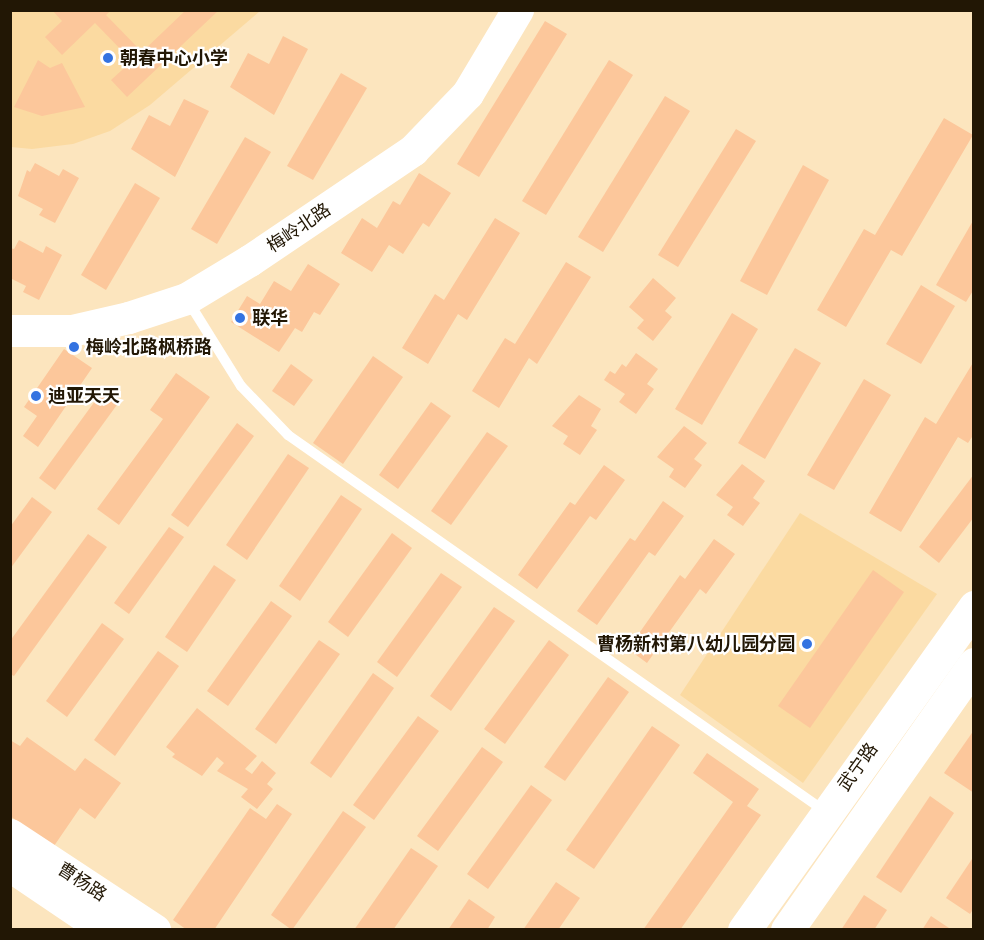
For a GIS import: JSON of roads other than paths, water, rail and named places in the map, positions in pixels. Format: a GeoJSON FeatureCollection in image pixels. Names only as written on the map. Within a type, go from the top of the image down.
{"type":"FeatureCollection","features":[{"type":"Feature","properties":{"kind":"main road","name":"武宁路"},"geometry":{"type":"LineString","coordinates":[[744,930],[974,607]]}},
{"type":"Feature","properties":{"kind":"main road","name":"武宁路"},"geometry":{"type":"LineString","coordinates":[[787,930],[974,663]]}},
{"type":"Feature","properties":{"kind":"main road","name":"曹杨路"},"geometry":{"type":"LineString","coordinates":[[10,835],[154,930]]}},
{"type":"Feature","properties":{"kind":"main road","name":"曹杨路"},"geometry":{"type":"LineString","coordinates":[[10,865],[106,930]]}},
{"type":"Feature","properties":{"kind":"street","name":"梅岭北路"},"geometry":{"type":"LineString","coordinates":[[10,332],[72,331],[129,318],[187,299],[250,261],[413,151],[468,94],[518,10]]}},
{"type":"Feature","properties":{"kind":"lane"},"geometry":{"type":"LineString","coordinates":[[187,299],[241,386],[288,435],[826,812]]}},
{"type":"Feature","properties":{"kind":"place","name":"朝春中心小学"},"geometry":{"type":"Point","coordinates":[108,58]}},
{"type":"Feature","properties":{"kind":"place","name":"联华"},"geometry":{"type":"Point","coordinates":[240,318]}},
{"type":"Feature","properties":{"kind":"place","name":"梅岭北路枫桥路"},"geometry":{"type":"Point","coordinates":[74,347]}},
{"type":"Feature","properties":{"kind":"place","name":"迪亚天天"},"geometry":{"type":"Point","coordinates":[36,396]}},
{"type":"Feature","properties":{"kind":"place","name":"曹杨新村第八幼儿园分园"},"geometry":{"type":"Point","coordinates":[807,644]}}]}
